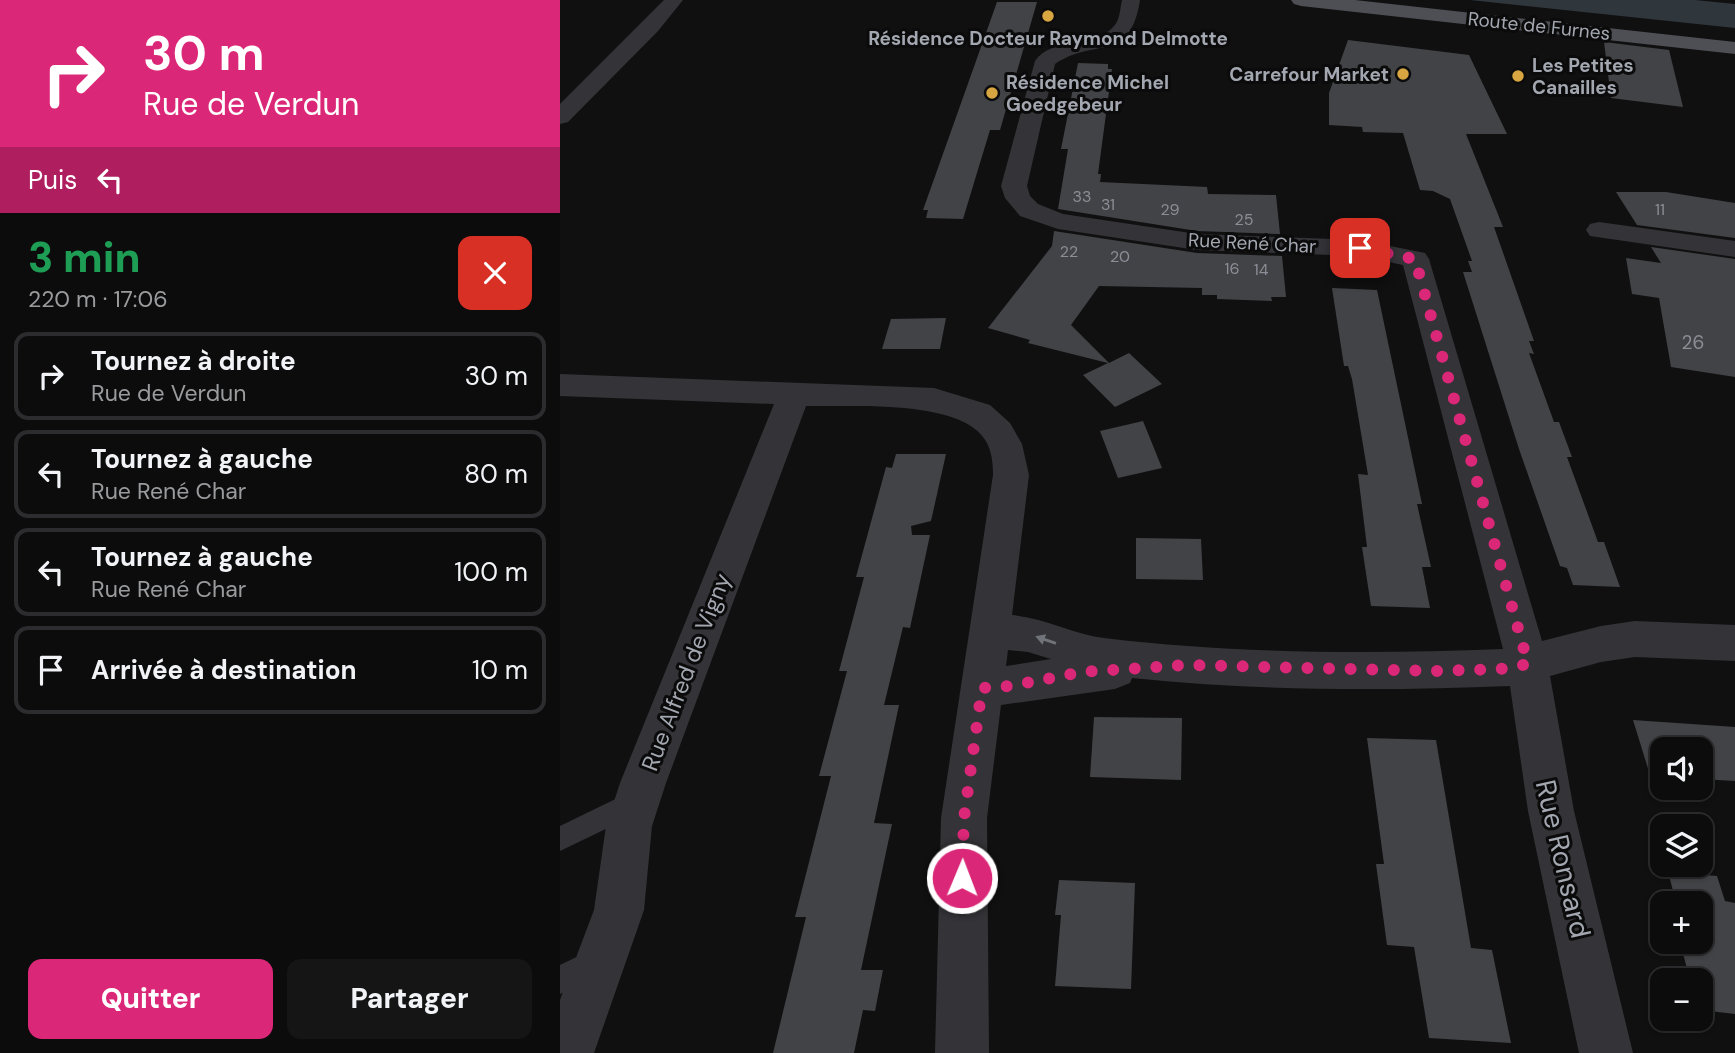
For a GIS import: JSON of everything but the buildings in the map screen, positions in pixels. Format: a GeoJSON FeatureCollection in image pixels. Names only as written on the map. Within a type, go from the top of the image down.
{"type":"FeatureCollection","features":[{"type":"Feature","properties":{"kind":"main road","name":"Route de Furnes"},"geometry":{"type":"LineString","coordinates":[[1301,0],[1735,48]]}},
{"type":"Feature","properties":{"kind":"main road","name":"Route de Furnes"},"geometry":{"type":"LineString","coordinates":[[1367,0],[1735,40]]}},
{"type":"Feature","properties":{"kind":"street"},"geometry":{"type":"LineString","coordinates":[[640,38],[661,0]]}},
{"type":"Feature","properties":{"kind":"street"},"geometry":{"type":"LineString","coordinates":[[564,108],[640,38],[674,0]]}},
{"type":"Feature","properties":{"kind":"street","name":"Rue René Char"},"geometry":{"type":"LineString","coordinates":[[1131,0],[1126,23],[1119,33],[1101,41],[1063,50],[1045,61],[1014,186],[1018,198],[1029,209],[1058,221],[1210,244],[1360,248],[1415,259],[1528,664]]}},
{"type":"Feature","properties":{"kind":"street"},"geometry":{"type":"LineString","coordinates":[[1599,230],[1735,249]]}},
{"type":"Feature","properties":{"kind":"street"},"geometry":{"type":"LineString","coordinates":[[560,385],[923,397],[945,400],[973,410],[1000,433],[1009,450],[1011,475],[964,818],[962,1053]]}},
{"type":"Feature","properties":{"kind":"street","name":"Rue Alfred de Vigny"},"geometry":{"type":"LineString","coordinates":[[568,1053],[582,969],[623,891],[629,826],[636,801],[794,394]]}},
{"type":"Feature","properties":{"kind":"street"},"geometry":{"type":"LineString","coordinates":[[989,631],[1028,634],[1100,656],[1185,665],[1447,671],[1500,669],[1601,644],[1635,639],[1735,643]]}},
{"type":"Feature","properties":{"kind":"street","name":"Rue Ronsard"},"geometry":{"type":"LineString","coordinates":[[1528,664],[1535,730],[1545,785],[1606,1053]]}},
{"type":"Feature","properties":{"kind":"street"},"geometry":{"type":"LineString","coordinates":[[982,688],[1010,686],[1082,672],[1185,665]]}},
{"type":"Feature","properties":{"kind":"lane"},"geometry":{"type":"LineString","coordinates":[[560,839],[636,801]]}},
{"type":"Feature","properties":{"kind":"shaded area"},"geometry":{"type":"Polygon","coordinates":[[[1470,0],[1695,0],[1735,4],[1735,28],[1470,0]]]}},
{"type":"Feature","properties":{"kind":"place","name":"Résidence Docteur Raymond Delmotte"},"geometry":{"type":"Point","coordinates":[1048,16]}},
{"type":"Feature","properties":{"kind":"place","name":"Carrefour Market"},"geometry":{"type":"Point","coordinates":[1403,74]}},
{"type":"Feature","properties":{"kind":"place","name":"Les Petites Canailles"},"geometry":{"type":"Point","coordinates":[1518,76]}},
{"type":"Feature","properties":{"kind":"place","name":"Résidence Michel Goedgebeur"},"geometry":{"type":"Point","coordinates":[992,93]}},
{"type":"Feature","properties":{"kind":"route"},"geometry":{"type":"LineString","coordinates":[[962,878],[964,818],[982,688],[1026,684],[1082,672],[1185,665],[1471,671],[1528,664],[1415,259],[1360,248]]}}]}
